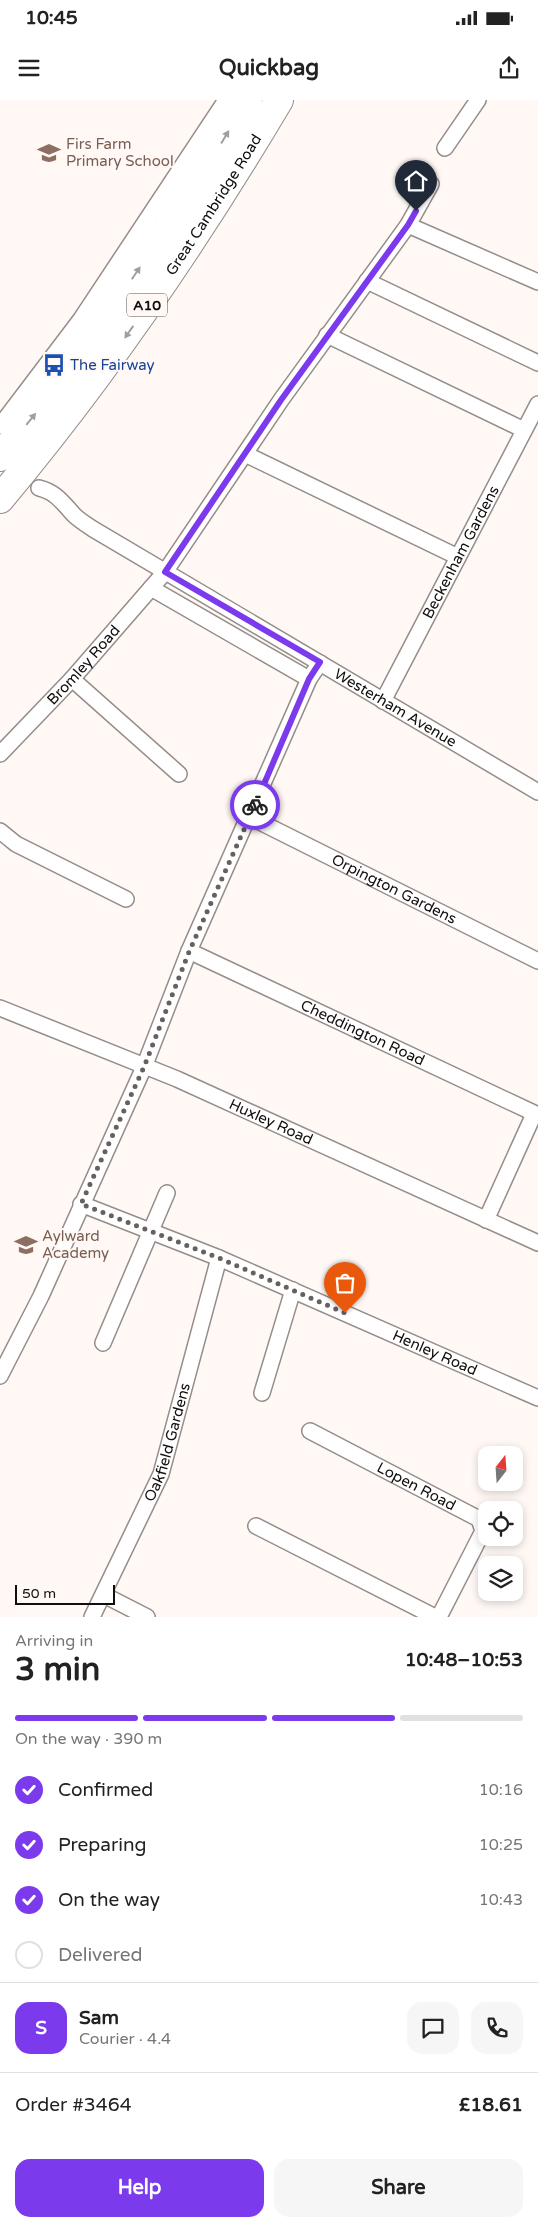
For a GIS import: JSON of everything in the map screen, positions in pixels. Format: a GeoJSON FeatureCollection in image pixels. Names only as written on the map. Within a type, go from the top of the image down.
{"type":"FeatureCollection","features":[{"type":"Feature","properties":{"kind":"highway","name":"Great Cambridge Road"},"geometry":{"type":"LineString","coordinates":[[0,457],[40,408],[118,300],[167,228],[248,100]]}},
{"type":"Feature","properties":{"kind":"highway","name":"Great Cambridge Road"},"geometry":{"type":"LineString","coordinates":[[0,499],[31,480],[232,177],[279,100]]}},
{"type":"Feature","properties":{"kind":"street"},"geometry":{"type":"LineString","coordinates":[[0,426],[81,319],[226,100]]}},
{"type":"Feature","properties":{"kind":"street"},"geometry":{"type":"LineString","coordinates":[[445,148],[478,100]]}},
{"type":"Feature","properties":{"kind":"street","name":"Bromley Road"},"geometry":{"type":"LineString","coordinates":[[0,754],[72,680],[165,572],[327,335],[408,225],[431,184]]}},
{"type":"Feature","properties":{"kind":"street"},"geometry":{"type":"LineString","coordinates":[[408,225],[538,282]]}},
{"type":"Feature","properties":{"kind":"street"},"geometry":{"type":"LineString","coordinates":[[367,281],[538,363]]}},
{"type":"Feature","properties":{"kind":"street"},"geometry":{"type":"LineString","coordinates":[[327,335],[524,430]]}},
{"type":"Feature","properties":{"kind":"street","name":"Beckenham Gardens"},"geometry":{"type":"LineString","coordinates":[[383,701],[538,404]]}},
{"type":"Feature","properties":{"kind":"street"},"geometry":{"type":"LineString","coordinates":[[245,454],[458,557]]}},
{"type":"Feature","properties":{"kind":"street","name":"Westerham Avenue"},"geometry":{"type":"LineString","coordinates":[[31,480],[44,497],[58,509],[74,515],[93,529],[165,572],[538,792]]}},
{"type":"Feature","properties":{"kind":"street"},"geometry":{"type":"LineString","coordinates":[[152,588],[309,679]]}},
{"type":"Feature","properties":{"kind":"street"},"geometry":{"type":"LineString","coordinates":[[232,635],[244,617]]}},
{"type":"Feature","properties":{"kind":"street"},"geometry":{"type":"LineString","coordinates":[[0,1376],[41,1296],[144,1067],[189,952],[250,817],[309,679],[320,662]]}},
{"type":"Feature","properties":{"kind":"street"},"geometry":{"type":"LineString","coordinates":[[72,680],[179,774]]}},
{"type":"Feature","properties":{"kind":"street","name":"Orpington Gardens"},"geometry":{"type":"LineString","coordinates":[[250,817],[538,961]]}},
{"type":"Feature","properties":{"kind":"street"},"geometry":{"type":"LineString","coordinates":[[0,831],[16,844],[126,899]]}},
{"type":"Feature","properties":{"kind":"street","name":"Cheddington Road"},"geometry":{"type":"LineString","coordinates":[[189,952],[536,1114]]}},
{"type":"Feature","properties":{"kind":"street","name":"Huxley Road"},"geometry":{"type":"LineString","coordinates":[[0,1008],[176,1079],[538,1243]]}},
{"type":"Feature","properties":{"kind":"street"},"geometry":{"type":"LineString","coordinates":[[486,1220],[536,1114]]}},
{"type":"Feature","properties":{"kind":"street"},"geometry":{"type":"LineString","coordinates":[[103,1342],[152,1233],[167,1193]]}},
{"type":"Feature","properties":{"kind":"street","name":"Henley Road"},"geometry":{"type":"LineString","coordinates":[[81,1204],[219,1258],[538,1398]]}},
{"type":"Feature","properties":{"kind":"street","name":"Oakfield Gardens"},"geometry":{"type":"LineString","coordinates":[[92,1617],[161,1474],[219,1258]]}},
{"type":"Feature","properties":{"kind":"street"},"geometry":{"type":"LineString","coordinates":[[262,1393],[293,1290]]}},
{"type":"Feature","properties":{"kind":"street","name":"Lopen Road"},"geometry":{"type":"LineString","coordinates":[[310,1431],[479,1518],[483,1531],[440,1617]]}},
{"type":"Feature","properties":{"kind":"street"},"geometry":{"type":"LineString","coordinates":[[256,1526],[435,1617]]}},
{"type":"Feature","properties":{"kind":"street"},"geometry":{"type":"LineString","coordinates":[[104,1595],[147,1617]]}},
{"type":"Feature","properties":{"kind":"way so far"},"geometry":{"type":"LineString","coordinates":[[255,805],[189,952],[144,1067],[81,1204],[219,1258],[345,1313]]}},
{"type":"Feature","properties":{"kind":"place","name":"Firs Farm Primary School"},"geometry":{"type":"Point","coordinates":[49,153]}},
{"type":"Feature","properties":{"kind":"place","name":"The Fairway"},"geometry":{"type":"Point","coordinates":[54,365]}},
{"type":"Feature","properties":{"kind":"place","name":"Aylward Academy"},"geometry":{"type":"Point","coordinates":[26,1245]}},
{"type":"Feature","properties":{"kind":"route"},"geometry":{"type":"LineString","coordinates":[[255,805],[309,679],[320,662],[165,572],[281,400],[408,225],[416,211]]}}]}
